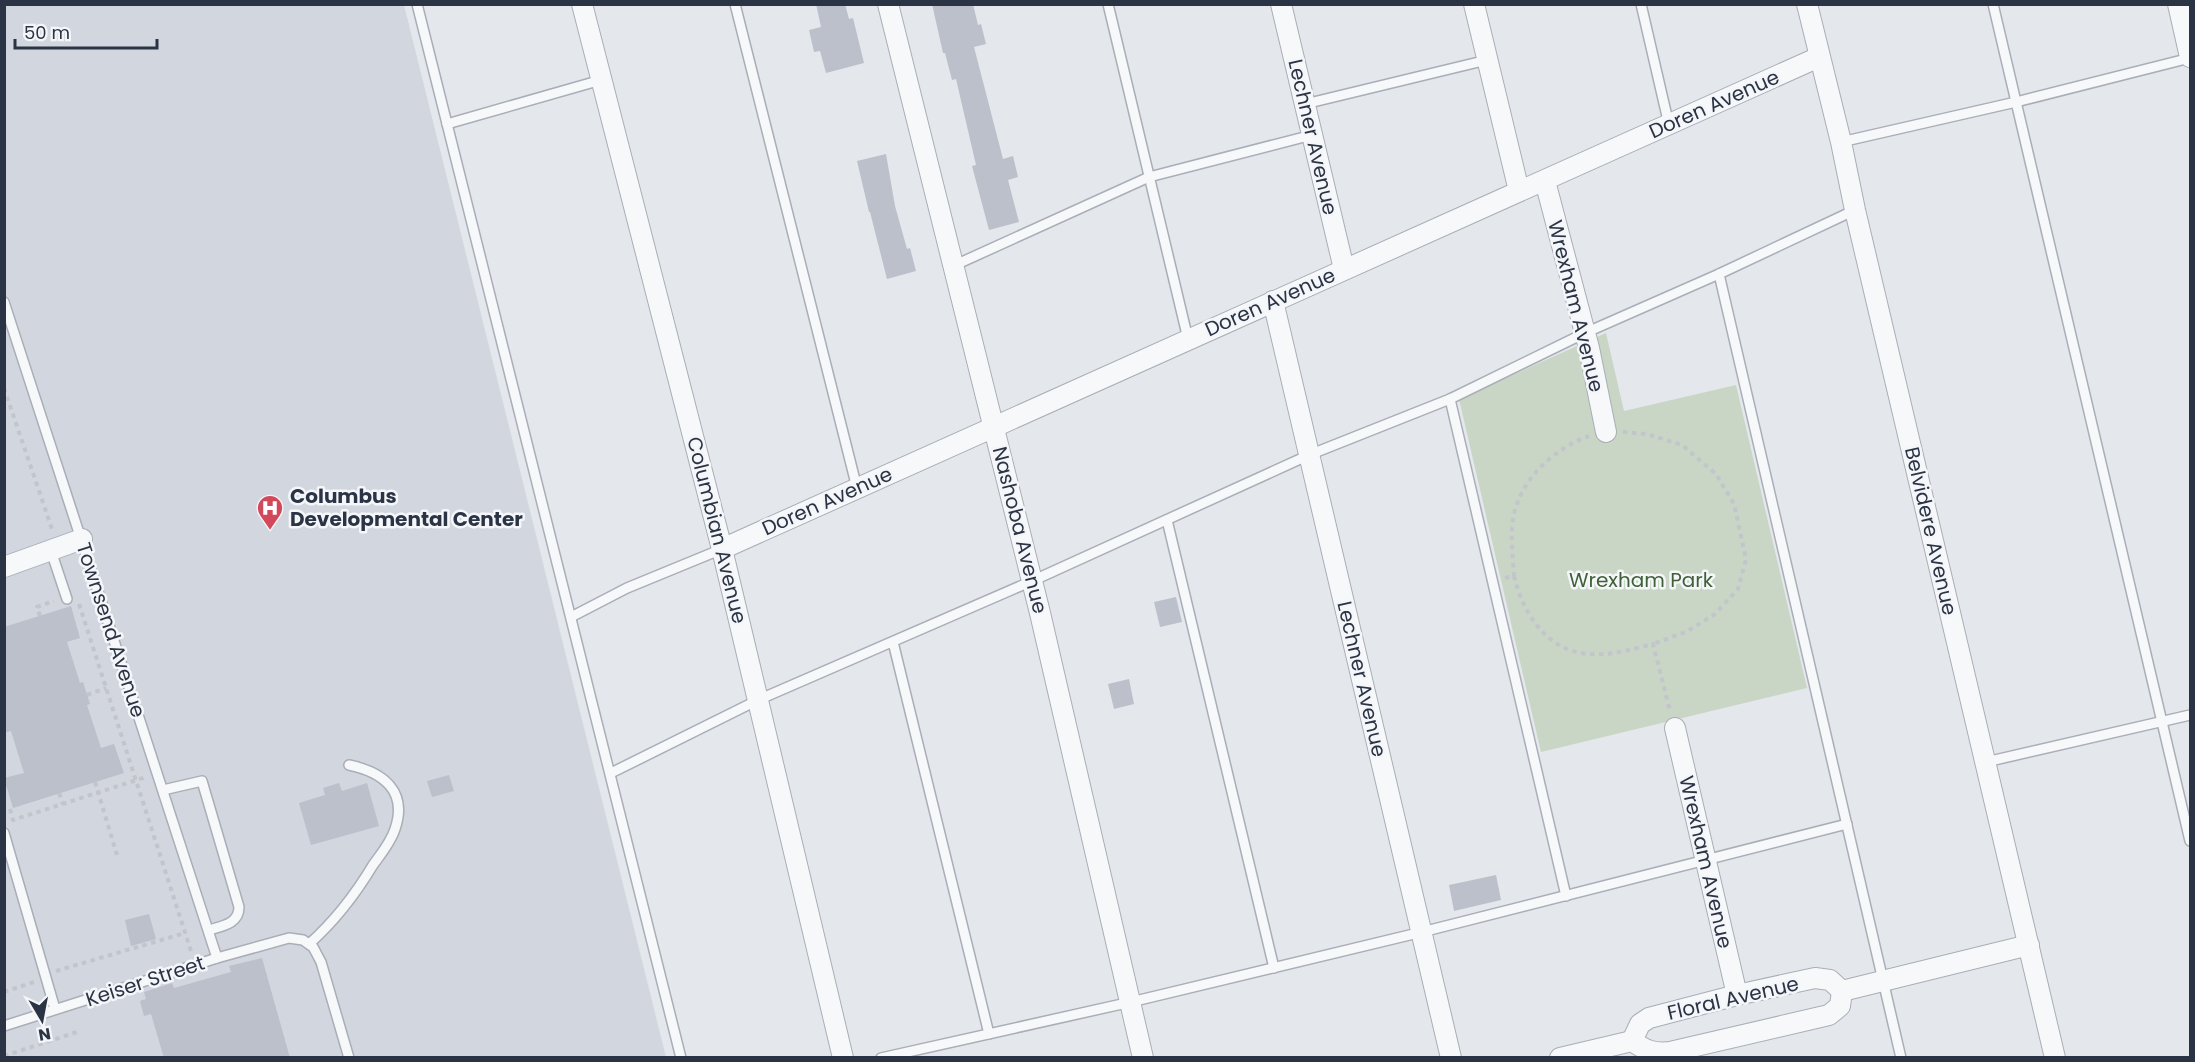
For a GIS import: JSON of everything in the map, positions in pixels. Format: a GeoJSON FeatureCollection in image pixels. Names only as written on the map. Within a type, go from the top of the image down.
{"type":"FeatureCollection","features":[{"type":"Feature","properties":{"kind":"street","name":"Columbian Avenue"},"geometry":{"type":"LineString","coordinates":[[582,4],[722,549],[843,1058]]}},
{"type":"Feature","properties":{"kind":"street","name":"Nashoba Avenue"},"geometry":{"type":"LineString","coordinates":[[888,4],[1032,581],[1143,1058]]}},
{"type":"Feature","properties":{"kind":"street","name":"Lechner Avenue"},"geometry":{"type":"LineString","coordinates":[[1281,4],[1344,268]]}},
{"type":"Feature","properties":{"kind":"street"},"geometry":{"type":"LineString","coordinates":[[1474,4],[1519,191]]}},
{"type":"Feature","properties":{"kind":"street","name":"Belvidere Avenue"},"geometry":{"type":"LineString","coordinates":[[1807,4],[2055,1058]]}},
{"type":"Feature","properties":{"kind":"street"},"geometry":{"type":"LineString","coordinates":[[2178,4],[2190,57]]}},
{"type":"Feature","properties":{"kind":"street","name":"Doren Avenue"},"geometry":{"type":"LineString","coordinates":[[722,549],[1344,268],[1545,181],[1819,57]]}},
{"type":"Feature","properties":{"kind":"street","name":"Wrexham Avenue"},"geometry":{"type":"LineString","coordinates":[[1545,181],[1585,333],[1606,432]]}},
{"type":"Feature","properties":{"kind":"street","name":"Lechner Avenue"},"geometry":{"type":"LineString","coordinates":[[1273,301],[1451,1058]]}},
{"type":"Feature","properties":{"kind":"street"},"geometry":{"type":"LineString","coordinates":[[4,567],[82,539]]}},
{"type":"Feature","properties":{"kind":"street","name":"Wrexham Avenue"},"geometry":{"type":"LineString","coordinates":[[1675,728],[1737,995]]}},
{"type":"Feature","properties":{"kind":"street"},"geometry":{"type":"LineString","coordinates":[[1842,991],[2029,945]]}},
{"type":"Feature","properties":{"kind":"street","name":"Floral Avenue"},"geometry":{"type":"LineString","coordinates":[[1815,978],[1830,980],[1842,991],[1840,1006],[1829,1015],[1659,1054],[1647,1052],[1632,1041],[1640,1024],[1649,1018],[1737,995],[1815,978]]}},
{"type":"Feature","properties":{"kind":"street"},"geometry":{"type":"LineString","coordinates":[[1560,1058],[1632,1041]]}},
{"type":"Feature","properties":{"kind":"lane"},"geometry":{"type":"LineString","coordinates":[[417,4],[681,1058]]}},
{"type":"Feature","properties":{"kind":"lane"},"geometry":{"type":"LineString","coordinates":[[735,4],[857,488]]}},
{"type":"Feature","properties":{"kind":"lane"},"geometry":{"type":"LineString","coordinates":[[1107,4],[1188,339]]}},
{"type":"Feature","properties":{"kind":"lane"},"geometry":{"type":"LineString","coordinates":[[1641,4],[1669,125]]}},
{"type":"Feature","properties":{"kind":"lane"},"geometry":{"type":"LineString","coordinates":[[1993,4],[2190,841]]}},
{"type":"Feature","properties":{"kind":"lane"},"geometry":{"type":"LineString","coordinates":[[1841,142],[2016,102],[2190,57]]}},
{"type":"Feature","properties":{"kind":"lane"},"geometry":{"type":"LineString","coordinates":[[1305,104],[1487,60]]}},
{"type":"Feature","properties":{"kind":"lane"},"geometry":{"type":"LineString","coordinates":[[447,124],[602,80]]}},
{"type":"Feature","properties":{"kind":"lane"},"geometry":{"type":"LineString","coordinates":[[953,266],[1149,177],[1312,135]]}},
{"type":"Feature","properties":{"kind":"lane"},"geometry":{"type":"LineString","coordinates":[[611,773],[758,700],[1032,581],[1309,455],[1450,399],[1585,333],[1719,274],[1855,210]]}},
{"type":"Feature","properties":{"kind":"lane"},"geometry":{"type":"LineString","coordinates":[[1719,274],[1901,1058]]}},
{"type":"Feature","properties":{"kind":"lane","name":"Townsend Avenue"},"geometry":{"type":"LineString","coordinates":[[4,302],[217,958]]}},
{"type":"Feature","properties":{"kind":"lane"},"geometry":{"type":"LineString","coordinates":[[1450,399],[1566,896]]}},
{"type":"Feature","properties":{"kind":"lane"},"geometry":{"type":"LineString","coordinates":[[1167,520],[1274,968]]}},
{"type":"Feature","properties":{"kind":"lane"},"geometry":{"type":"LineString","coordinates":[[55,549],[71,597]]}},
{"type":"Feature","properties":{"kind":"lane"},"geometry":{"type":"LineString","coordinates":[[571,616],[627,588],[722,549]]}},
{"type":"Feature","properties":{"kind":"lane"},"geometry":{"type":"LineString","coordinates":[[893,642],[989,1034]]}},
{"type":"Feature","properties":{"kind":"lane"},"geometry":{"type":"LineString","coordinates":[[1986,762],[2190,715]]}},
{"type":"Feature","properties":{"kind":"lane"},"geometry":{"type":"LineString","coordinates":[[349,765],[362,767],[383,777],[395,793],[398,810],[395,830],[347,905],[309,944],[321,962],[349,1058]]}},
{"type":"Feature","properties":{"kind":"lane"},"geometry":{"type":"LineString","coordinates":[[164,790],[202,780],[239,907],[239,915],[234,920],[208,930]]}},
{"type":"Feature","properties":{"kind":"lane"},"geometry":{"type":"LineString","coordinates":[[880,1058],[1274,968],[1847,824]]}},
{"type":"Feature","properties":{"kind":"lane"},"geometry":{"type":"LineString","coordinates":[[4,833],[55,1010]]}},
{"type":"Feature","properties":{"kind":"lane","name":"Keiser Street"},"geometry":{"type":"LineString","coordinates":[[4,1026],[217,958],[290,938],[303,940],[309,944]]}},
{"type":"Feature","properties":{"kind":"path"},"geometry":{"type":"LineString","coordinates":[[4,388],[55,549]]}},
{"type":"Feature","properties":{"kind":"path"},"geometry":{"type":"LineString","coordinates":[[1606,432],[1647,434],[1682,445],[1716,474],[1734,504],[1746,559],[1738,589],[1715,614],[1686,632],[1653,644],[1610,653],[1590,654],[1573,651],[1551,640],[1534,623],[1519,595],[1514,576],[1512,524],[1521,494],[1544,462],[1566,446],[1606,432]]}},
{"type":"Feature","properties":{"kind":"path"},"geometry":{"type":"LineString","coordinates":[[1493,581],[1514,576]]}},
{"type":"Feature","properties":{"kind":"path"},"geometry":{"type":"LineString","coordinates":[[71,597],[106,688],[195,965]]}},
{"type":"Feature","properties":{"kind":"path"},"geometry":{"type":"LineString","coordinates":[[1653,644],[1675,728]]}},
{"type":"Feature","properties":{"kind":"path"},"geometry":{"type":"LineString","coordinates":[[87,694],[106,688]]}},
{"type":"Feature","properties":{"kind":"path"},"geometry":{"type":"LineString","coordinates":[[10,809],[14,820],[158,773]]}},
{"type":"Feature","properties":{"kind":"path"},"geometry":{"type":"LineString","coordinates":[[95,782],[117,855]]}},
{"type":"Feature","properties":{"kind":"path"},"geometry":{"type":"LineString","coordinates":[[59,793],[63,804]]}},
{"type":"Feature","properties":{"kind":"path"},"geometry":{"type":"LineString","coordinates":[[4,992],[38,981],[45,974],[185,933]]}},
{"type":"Feature","properties":{"kind":"path"},"geometry":{"type":"LineString","coordinates":[[4,1056],[77,1032]]}},
{"type":"Feature","properties":{"kind":"shaded area","name":"Columbus Developmental Center"},"geometry":{"type":"Polygon","coordinates":[[[5,5],[404,5],[666,1057],[5,1058],[5,5]]]}},
{"type":"Feature","properties":{"kind":"green space","name":"Wrexham Park"},"geometry":{"type":"Polygon","coordinates":[[[1606,333],[1624,411],[1736,385],[1807,688],[1541,752],[1459,399],[1606,333]]]}},
{"type":"Feature","properties":{"kind":"building"},"geometry":{"type":"Polygon","coordinates":[[[816,4],[845,4],[849,19],[853,18],[864,63],[826,73],[820,51],[814,52],[809,30],[821,27],[816,4]]]}},
{"type":"Feature","properties":{"kind":"building"},"geometry":{"type":"Polygon","coordinates":[[[932,4],[973,4],[978,25],[981,24],[986,44],[974,47],[1003,159],[1013,156],[1018,177],[1008,180],[1019,222],[989,230],[972,166],[976,165],[956,79],[952,80],[945,53],[943,53],[932,4]]]}},
{"type":"Feature","properties":{"kind":"building"},"geometry":{"type":"Polygon","coordinates":[[[886,154],[895,206],[907,249],[910,248],[916,271],[887,279],[857,161],[886,154]]]}},
{"type":"Feature","properties":{"kind":"building"},"geometry":{"type":"Polygon","coordinates":[[[1176,597],[1182,622],[1160,627],[1154,602],[1176,597]]]}},
{"type":"Feature","properties":{"kind":"building"},"geometry":{"type":"Polygon","coordinates":[[[71,606],[80,638],[67,642],[80,683],[83,682],[90,704],[87,705],[101,748],[114,744],[124,773],[13,808],[4,778],[24,773],[11,731],[4,733],[4,627],[71,606]]]}},
{"type":"Feature","properties":{"kind":"building"},"geometry":{"type":"Polygon","coordinates":[[[1129,679],[1134,704],[1114,709],[1108,684],[1129,679]]]}},
{"type":"Feature","properties":{"kind":"building"},"geometry":{"type":"Polygon","coordinates":[[[449,775],[454,791],[432,797],[427,781],[449,775]]]}},
{"type":"Feature","properties":{"kind":"building"},"geometry":{"type":"Polygon","coordinates":[[[339,783],[342,791],[367,783],[379,826],[311,845],[299,803],[325,795],[323,788],[339,783]]]}},
{"type":"Feature","properties":{"kind":"building"},"geometry":{"type":"Polygon","coordinates":[[[1496,875],[1501,900],[1454,911],[1449,885],[1496,875]]]}},
{"type":"Feature","properties":{"kind":"building"},"geometry":{"type":"Polygon","coordinates":[[[149,914],[156,939],[131,946],[125,920],[149,914]]]}},
{"type":"Feature","properties":{"kind":"building"},"geometry":{"type":"Polygon","coordinates":[[[262,958],[290,1058],[164,1058],[151,1014],[144,1016],[140,1001],[146,999],[144,992],[172,983],[174,988],[231,972],[229,966],[262,958]]]}},
{"type":"Feature","properties":{"kind":"place","name":"Columbus Developmental Center"},"geometry":{"type":"Point","coordinates":[270,531]}}]}
